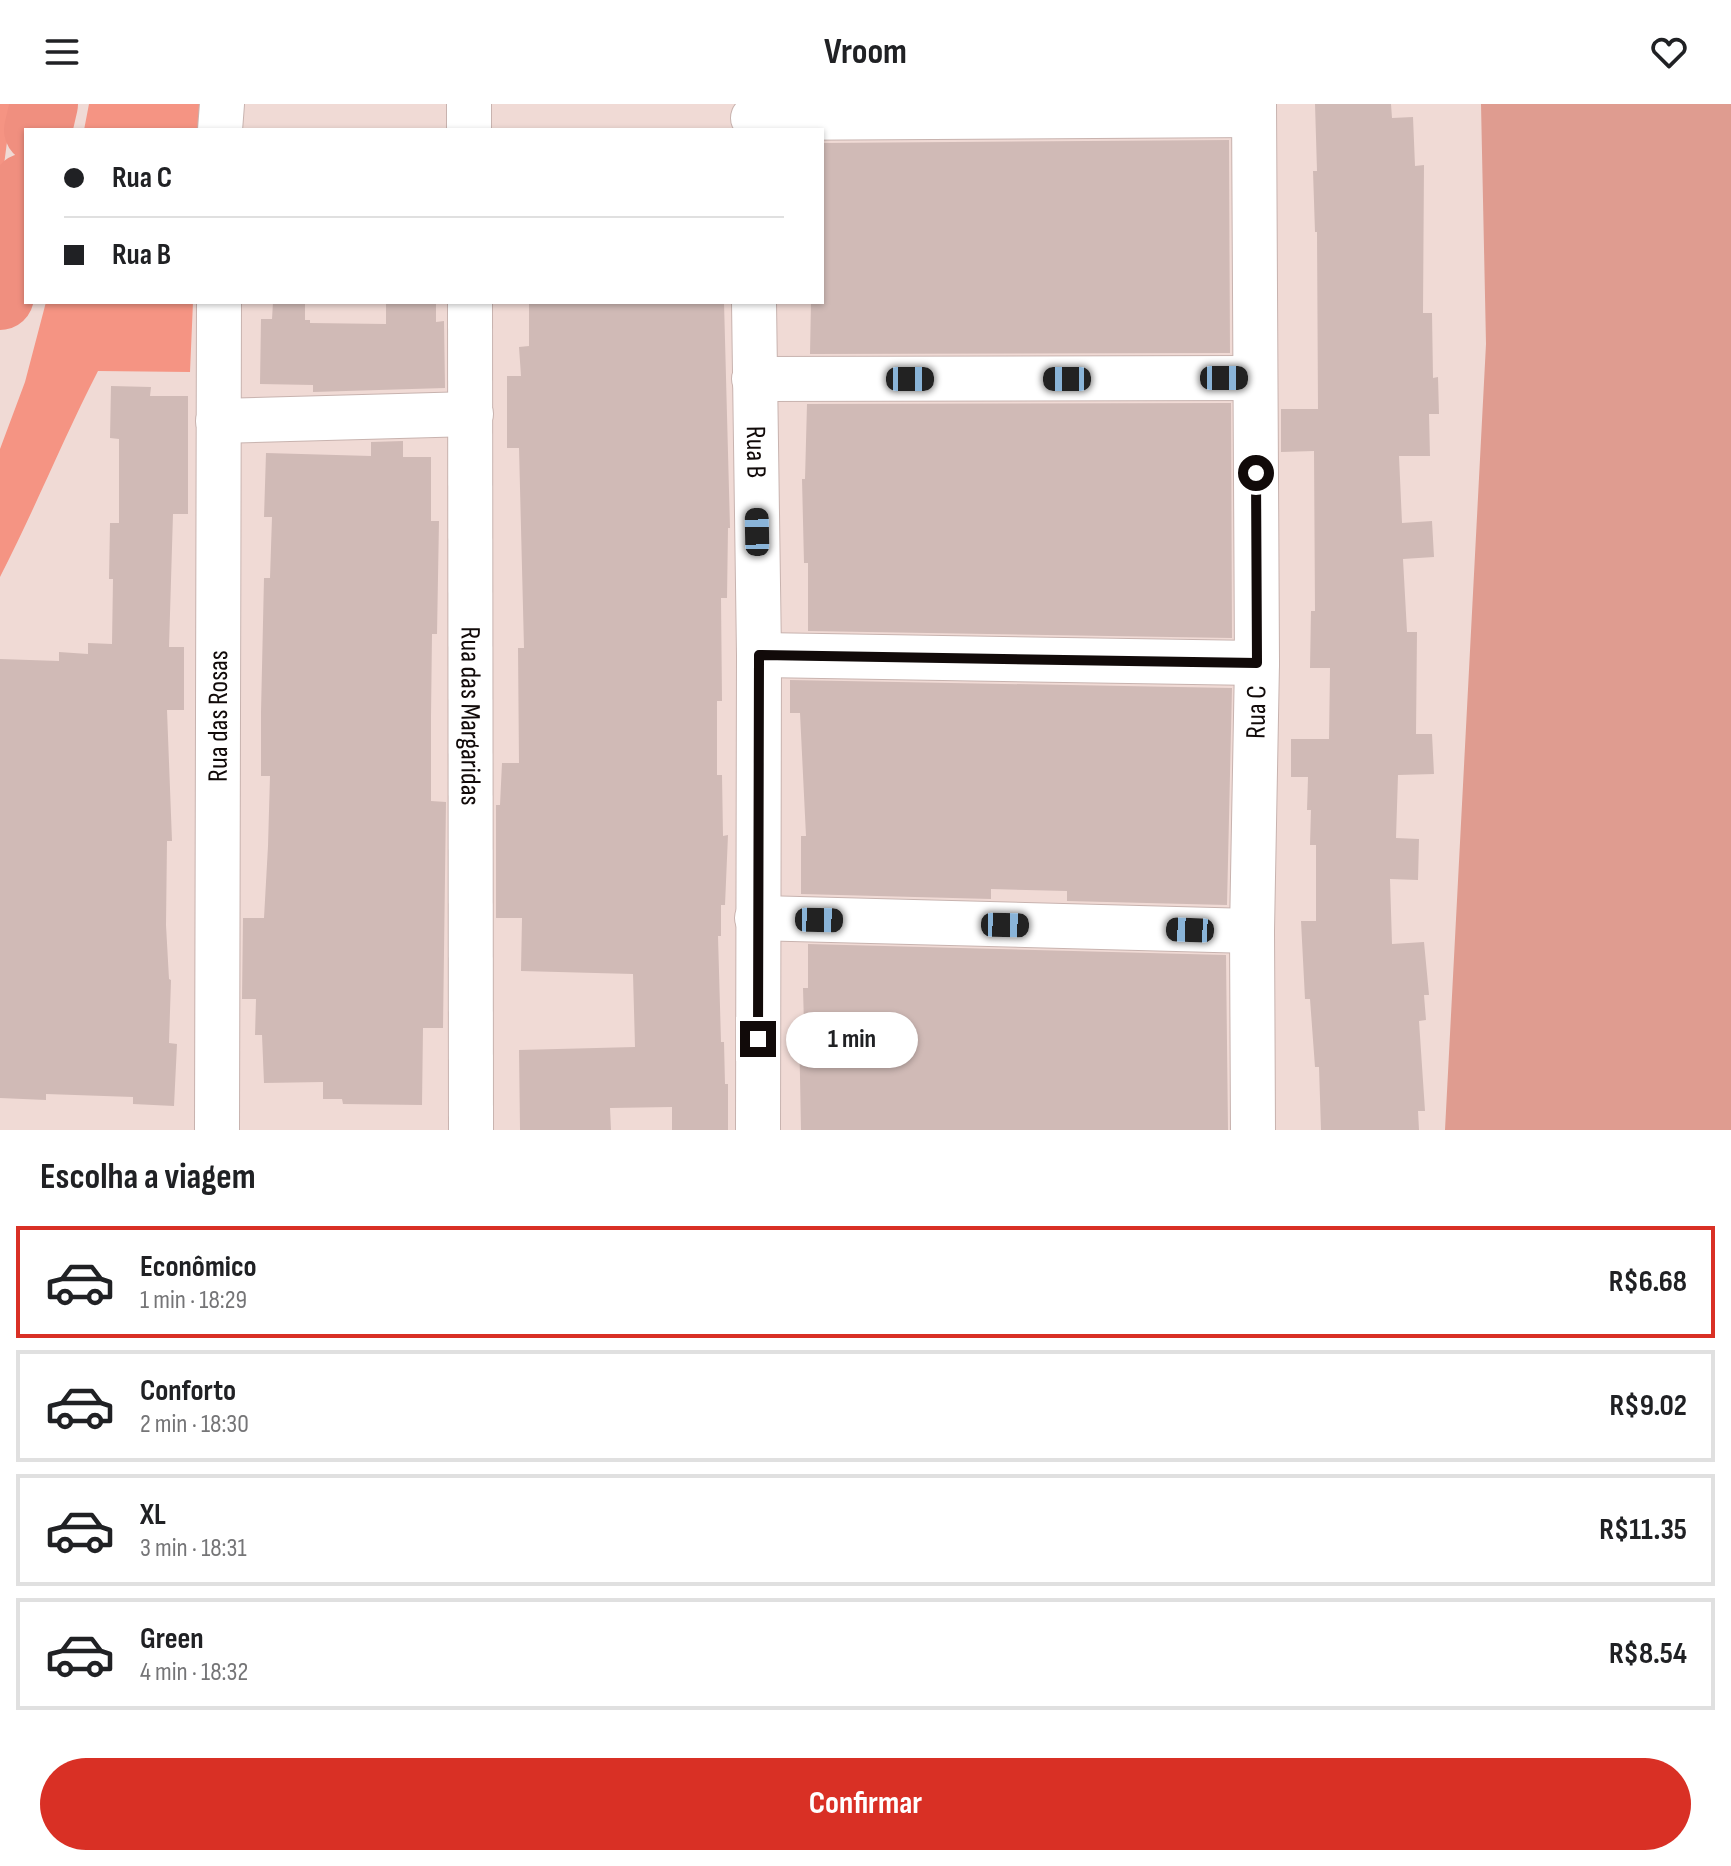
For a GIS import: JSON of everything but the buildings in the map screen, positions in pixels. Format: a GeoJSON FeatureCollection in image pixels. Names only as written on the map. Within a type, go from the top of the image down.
{"type":"FeatureCollection","features":[{"type":"Feature","properties":{"kind":"street"},"geometry":{"type":"LineString","coordinates":[[220,128],[222,104]]}},
{"type":"Feature","properties":{"kind":"street"},"geometry":{"type":"LineString","coordinates":[[469,104],[469,128]]}},
{"type":"Feature","properties":{"kind":"street"},"geometry":{"type":"LineString","coordinates":[[753,117],[1254,110]]}},
{"type":"Feature","properties":{"kind":"street","name":"Rua C"},"geometry":{"type":"LineString","coordinates":[[1253,1130],[1252,931],[1257,663],[1254,110]]}},
{"type":"Feature","properties":{"kind":"street","name":"Rua das Rosas"},"geometry":{"type":"LineString","coordinates":[[217,1130],[219,304]]}},
{"type":"Feature","properties":{"kind":"street","name":"Rua das Margaridas"},"geometry":{"type":"LineString","coordinates":[[470,304],[471,1130]]}},
{"type":"Feature","properties":{"kind":"street","name":"Rua B"},"geometry":{"type":"LineString","coordinates":[[754,304],[759,655],[758,1130]]}},
{"type":"Feature","properties":{"kind":"street"},"geometry":{"type":"LineString","coordinates":[[754,379],[1255,378]]}},
{"type":"Feature","properties":{"kind":"street"},"geometry":{"type":"LineString","coordinates":[[218,421],[471,414]]}},
{"type":"Feature","properties":{"kind":"street"},"geometry":{"type":"LineString","coordinates":[[759,655],[1257,663]]}},
{"type":"Feature","properties":{"kind":"street"},"geometry":{"type":"LineString","coordinates":[[757,918],[1252,931]]}},
{"type":"Feature","properties":{"kind":"shaded area"},"geometry":{"type":"Polygon","coordinates":[[[0,104],[12,104],[0,195],[0,104]]]}},
{"type":"Feature","properties":{"kind":"shaded area"},"geometry":{"type":"Polygon","coordinates":[[[89,104],[202,104],[201,128],[84,128],[89,104]]]}},
{"type":"Feature","properties":{"kind":"shaded area"},"geometry":{"type":"Polygon","coordinates":[[[1481,104],[1731,104],[1731,1130],[1445,1130],[1486,344],[1481,104]]]}},
{"type":"Feature","properties":{"kind":"shaded area"},"geometry":{"type":"Polygon","coordinates":[[[45,304],[193,304],[190,372],[98,371],[0,577],[0,449],[25,382],[45,304]]]}},
{"type":"Feature","properties":{"kind":"waterway"},"geometry":{"type":"LineString","coordinates":[[38,128],[44,104]]}},
{"type":"Feature","properties":{"kind":"waterway"},"geometry":{"type":"LineString","coordinates":[[0,296],[24,195]]}},
{"type":"Feature","properties":{"kind":"route"},"geometry":{"type":"LineString","coordinates":[[758,1039],[759,655],[1257,663],[1256,473]]}}]}
